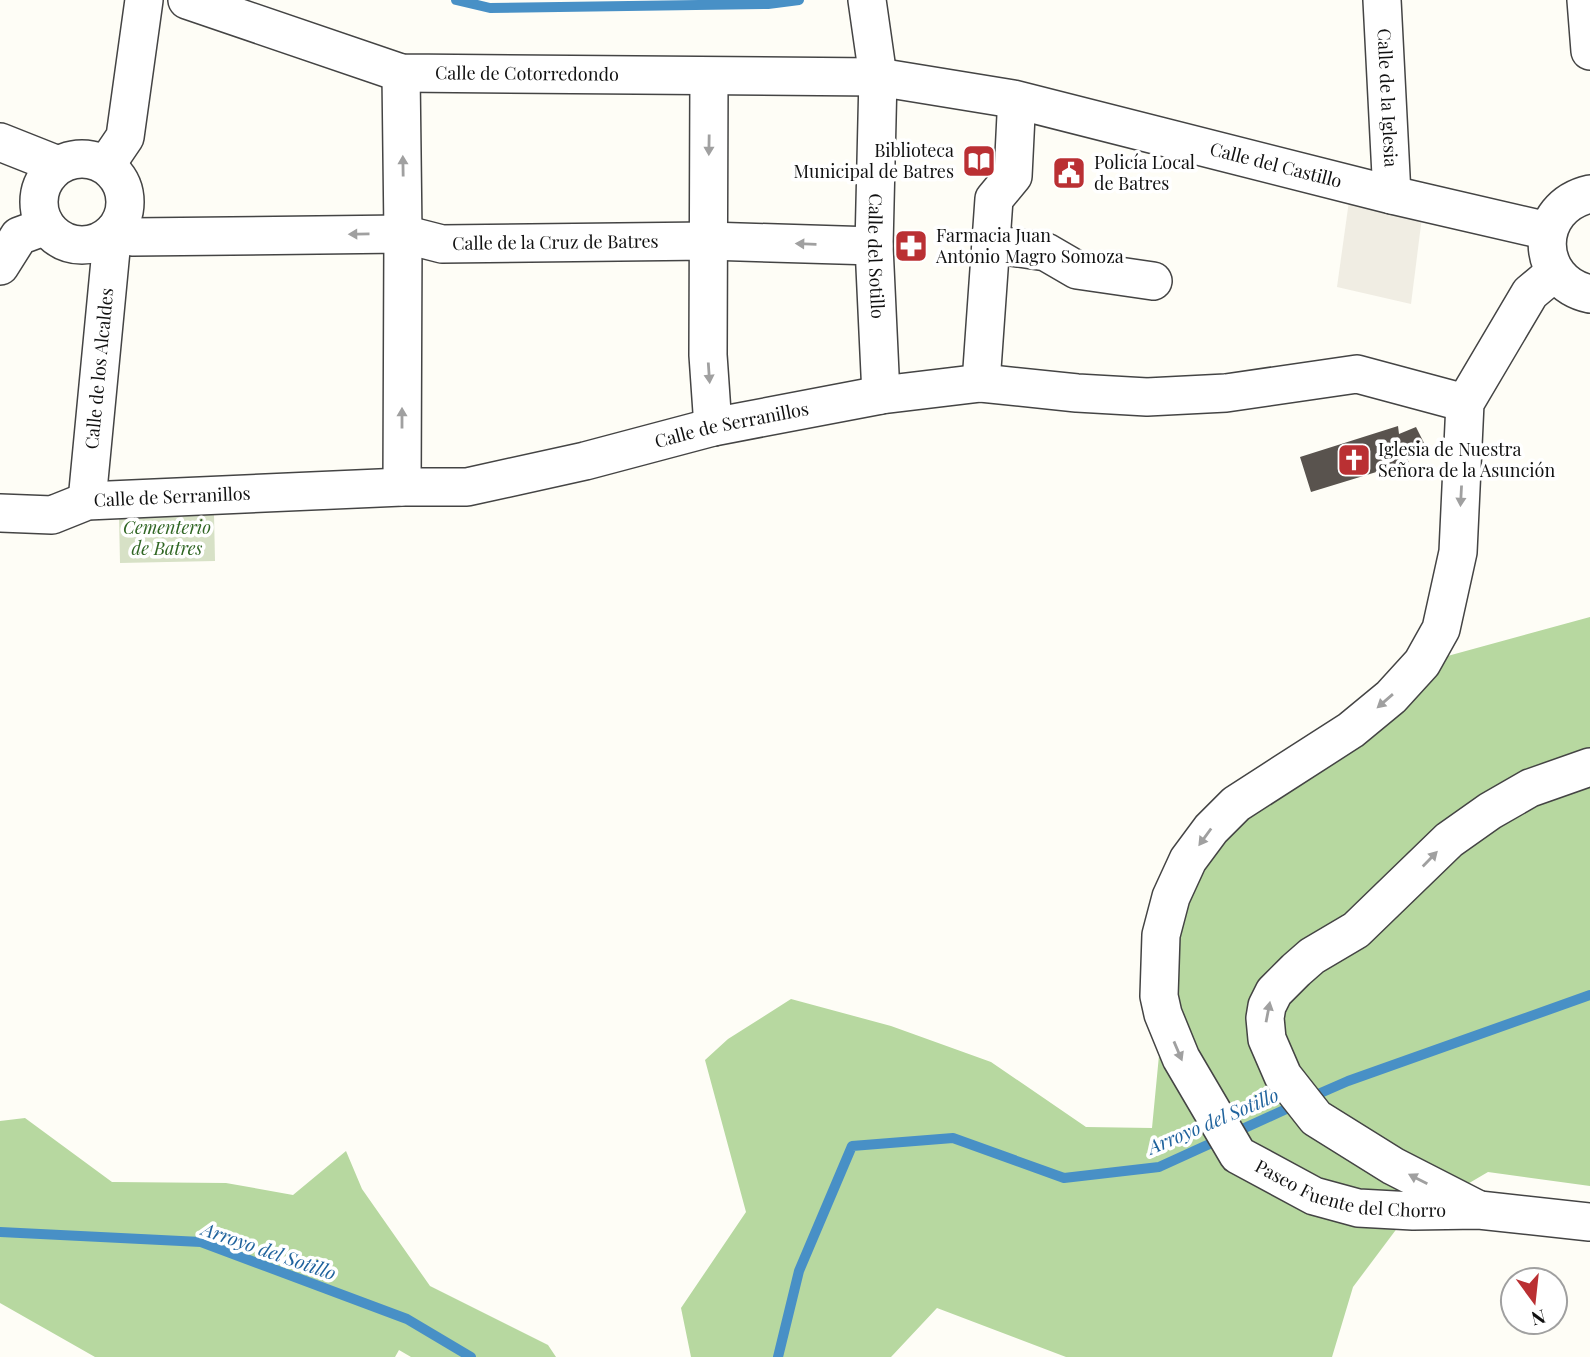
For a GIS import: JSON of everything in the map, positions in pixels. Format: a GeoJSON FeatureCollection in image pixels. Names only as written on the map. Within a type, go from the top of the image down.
{"type":"FeatureCollection","features":[{"type":"Feature","properties":{"kind":"street"},"geometry":{"type":"LineString","coordinates":[[106,165],[125,137],[144,0]]}},
{"type":"Feature","properties":{"kind":"street","name":"Calle de Cotorredondo"},"geometry":{"type":"LineString","coordinates":[[187,0],[401,73],[878,77]]}},
{"type":"Feature","properties":{"kind":"street","name":"Calle del Sotillo"},"geometry":{"type":"LineString","coordinates":[[867,0],[878,77],[874,246],[881,395]]}},
{"type":"Feature","properties":{"kind":"street","name":"Calle de la Iglesia"},"geometry":{"type":"LineString","coordinates":[[1382,0],[1392,195]]}},
{"type":"Feature","properties":{"kind":"street"},"geometry":{"type":"LineString","coordinates":[[1586,0],[1590,51]]}},
{"type":"Feature","properties":{"kind":"street"},"geometry":{"type":"LineString","coordinates":[[401,73],[402,486]]}},
{"type":"Feature","properties":{"kind":"street"},"geometry":{"type":"LineString","coordinates":[[709,77],[708,355],[713,427]]}},
{"type":"Feature","properties":{"kind":"street","name":"Calle del Castillo"},"geometry":{"type":"LineString","coordinates":[[878,77],[1013,99],[1392,195],[1549,231]]}},
{"type":"Feature","properties":{"kind":"street"},"geometry":{"type":"LineString","coordinates":[[981,383],[994,198],[1013,176],[1016,115]]}},
{"type":"Feature","properties":{"kind":"street"},"geometry":{"type":"LineString","coordinates":[[0,142],[58,165]]}},
{"type":"Feature","properties":{"kind":"street"},"geometry":{"type":"LineString","coordinates":[[87,158],[106,165],[117,175],[124,189],[126,204],[113,233],[96,243],[81,246],[66,243],[53,235],[40,215],[38,200],[46,176],[58,165],[71,159],[87,158]]}},
{"type":"Feature","properties":{"kind":"street"},"geometry":{"type":"LineString","coordinates":[[1590,194],[1575,198],[1563,206],[1554,218],[1547,245],[1555,272],[1566,284],[1590,294]]}},
{"type":"Feature","properties":{"kind":"street"},"geometry":{"type":"LineString","coordinates":[[0,266],[19,236],[46,226]]}},
{"type":"Feature","properties":{"kind":"street","name":"Calle de la Cruz de Batres"},"geometry":{"type":"LineString","coordinates":[[113,233],[132,237],[403,234],[442,244],[708,241],[874,246]]}},
{"type":"Feature","properties":{"kind":"street","name":"Calle de los Alcaldes"},"geometry":{"type":"LineString","coordinates":[[88,501],[113,233]]}},
{"type":"Feature","properties":{"kind":"street"},"geometry":{"type":"LineString","coordinates":[[990,244],[1046,252],[1077,270],[1153,281]]}},
{"type":"Feature","properties":{"kind":"street"},"geometry":{"type":"LineString","coordinates":[[1465,403],[1531,293],[1555,272]]}},
{"type":"Feature","properties":{"kind":"street","name":"Calle de Serranillos"},"geometry":{"type":"LineString","coordinates":[[0,513],[52,515],[88,501],[402,486],[467,487],[585,461],[713,427],[881,395],[981,383],[1147,397],[1226,393],[1357,374],[1465,403]]}},
{"type":"Feature","properties":{"kind":"street","name":"Paseo Fuente del Chorro"},"geometry":{"type":"LineString","coordinates":[[1465,403],[1458,552],[1441,629],[1422,663],[1391,697],[1351,730],[1236,804],[1211,829],[1196,850],[1171,897],[1161,935],[1159,996],[1163,1014],[1181,1058],[1238,1155],[1314,1196],[1358,1208],[1479,1210],[1590,1222]]}},
{"type":"Feature","properties":{"kind":"street","name":"Paseo Fuente del Chorro"},"geometry":{"type":"LineString","coordinates":[[1479,1210],[1393,1166],[1316,1118],[1283,1076],[1267,1039],[1266,1006],[1274,992],[1296,970],[1312,956],[1356,930],[1449,840],[1490,811],[1531,788],[1590,767]]}},
{"type":"Feature","properties":{"kind":"green space","name":"Cementerio de Batres"},"geometry":{"type":"Polygon","coordinates":[[[214,514],[215,561],[120,563],[119,516],[214,514]]]}},
{"type":"Feature","properties":{"kind":"green space"},"geometry":{"type":"Polygon","coordinates":[[[1590,617],[1590,1186],[1488,1172],[1401,1223],[1353,1287],[1332,1357],[1066,1357],[937,1308],[891,1357],[691,1357],[681,1308],[746,1212],[705,1060],[728,1039],[791,999],[891,1026],[991,1062],[1086,1127],[1152,1128],[1163,1014],[1188,860],[1422,663],[1590,617]]]}},
{"type":"Feature","properties":{"kind":"green space"},"geometry":{"type":"Polygon","coordinates":[[[25,1118],[112,1182],[226,1183],[293,1195],[346,1151],[362,1189],[430,1286],[548,1345],[556,1357],[411,1357],[399,1350],[395,1357],[95,1357],[0,1303],[0,1121],[25,1118]]]}},
{"type":"Feature","properties":{"kind":"shaded area"},"geometry":{"type":"Polygon","coordinates":[[[1349,201],[1423,209],[1411,304],[1337,287],[1349,201]]]}},
{"type":"Feature","properties":{"kind":"building","name":"Iglesia de Nuestra Señora de la Asunción"},"geometry":{"type":"Polygon","coordinates":[[[1398,426],[1399,434],[1416,427],[1426,447],[1405,456],[1409,462],[1311,492],[1300,457],[1398,426]]]}},
{"type":"Feature","properties":{"kind":"waterway"},"geometry":{"type":"LineString","coordinates":[[456,0],[490,8],[768,4],[799,0]]}},
{"type":"Feature","properties":{"kind":"waterway","name":"Arroyo del Sotillo"},"geometry":{"type":"LineString","coordinates":[[1309,1098],[1348,1081],[1590,995]]}},
{"type":"Feature","properties":{"kind":"waterway","name":"Arroyo del Sotillo"},"geometry":{"type":"LineString","coordinates":[[778,1357],[799,1271],[852,1146],[953,1138],[1064,1178],[1159,1167],[1295,1105]]}},
{"type":"Feature","properties":{"kind":"waterway","name":"Arroyo del Sotillo"},"geometry":{"type":"LineString","coordinates":[[0,1232],[201,1242],[407,1319],[471,1357]]}},
{"type":"Feature","properties":{"kind":"place","name":"Biblioteca Municipal de Batres"},"geometry":{"type":"Point","coordinates":[979,161]}},
{"type":"Feature","properties":{"kind":"place","name":"Policía Local de Batres"},"geometry":{"type":"Point","coordinates":[1069,173]}},
{"type":"Feature","properties":{"kind":"place","name":"Farmacia Juan Antonio Magro Somoza"},"geometry":{"type":"Point","coordinates":[911,246]}},
{"type":"Feature","properties":{"kind":"place","name":"Iglesia de Nuestra Señora de la Asunción"},"geometry":{"type":"Point","coordinates":[1354,460]}}]}
